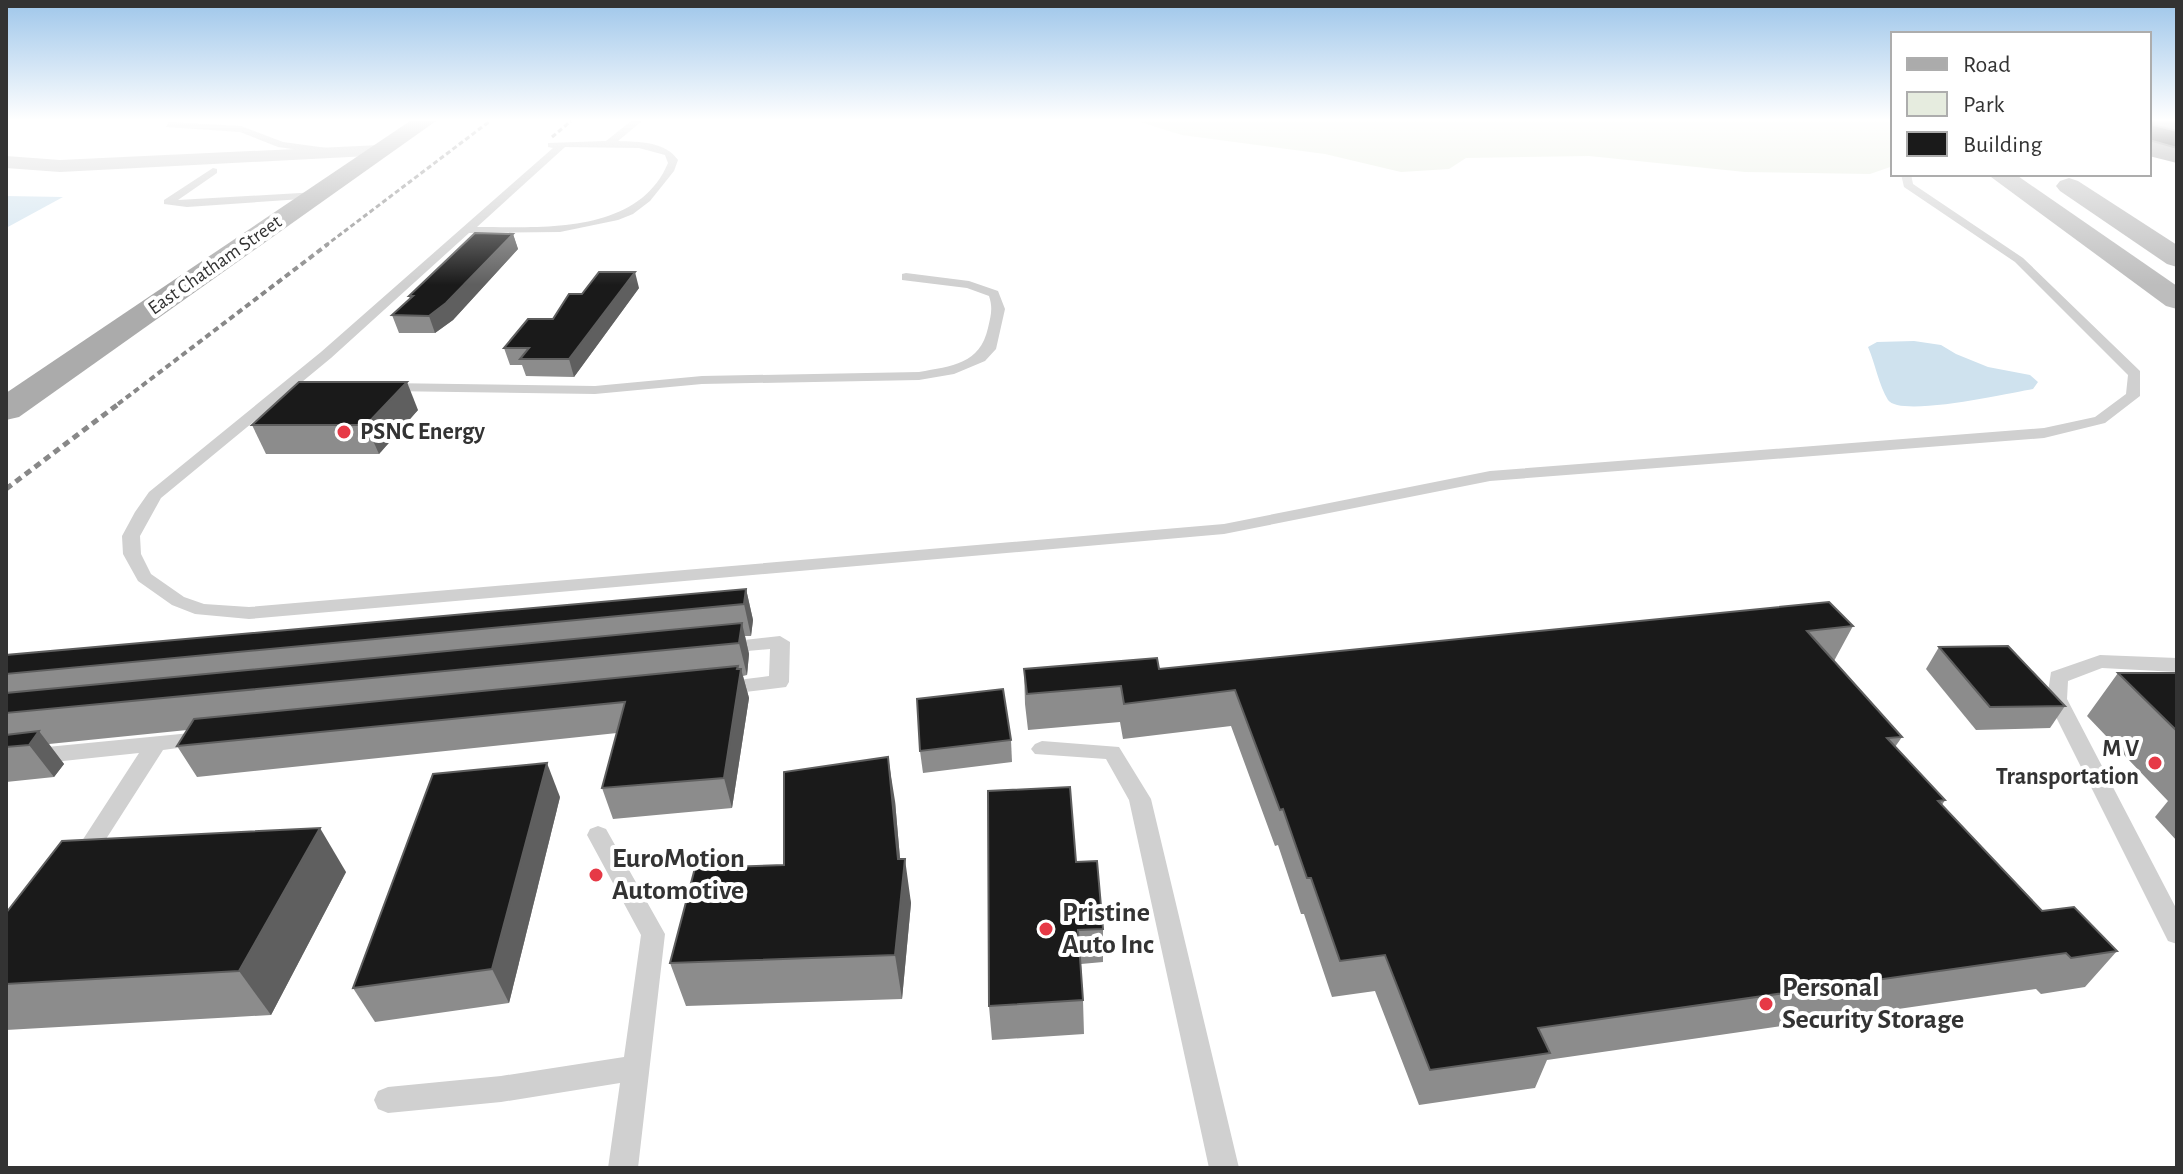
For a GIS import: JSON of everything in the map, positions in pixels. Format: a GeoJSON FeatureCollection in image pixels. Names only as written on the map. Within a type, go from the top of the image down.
{"type":"FeatureCollection","features":[{"type":"Feature","properties":{"kind":"main road","name":"East Chatham Street"},"geometry":{"type":"LineString","coordinates":[[6,409],[345,176]]}},
{"type":"Feature","properties":{"kind":"main road"},"geometry":{"type":"LineString","coordinates":[[2002,176],[2177,300]]}},
{"type":"Feature","properties":{"kind":"main road"},"geometry":{"type":"LineString","coordinates":[[2015,176],[2045,187],[2177,278]]}},
{"type":"Feature","properties":{"kind":"main road"},"geometry":{"type":"LineString","coordinates":[[2052,176],[2177,258]]}},
{"type":"Feature","properties":{"kind":"lane"},"geometry":{"type":"LineString","coordinates":[[206,176],[168,202],[187,204],[317,195]]}},
{"type":"Feature","properties":{"kind":"lane"},"geometry":{"type":"LineString","coordinates":[[528,176],[287,386],[155,495],[134,526],[131,536],[132,554],[144,577],[178,601],[202,610],[249,613],[1224,529],[1490,476],[2044,433],[2100,420],[2133,396],[2135,374],[2043,281],[1984,234],[1908,185],[1906,176]]}},
{"type":"Feature","properties":{"kind":"lane"},"geometry":{"type":"LineString","coordinates":[[468,230],[579,226],[611,219],[638,207],[665,176]]}},
{"type":"Feature","properties":{"kind":"lane"},"geometry":{"type":"LineString","coordinates":[[364,387],[595,390],[733,378],[919,376],[949,371],[980,358],[991,346],[999,302],[994,294],[969,285],[906,277]]}},
{"type":"Feature","properties":{"kind":"lane"},"geometry":{"type":"LineString","coordinates":[[287,386],[318,387]]}},
{"type":"Feature","properties":{"kind":"lane"},"geometry":{"type":"LineString","coordinates":[[701,649],[780,642],[779,682],[701,689]]}},
{"type":"Feature","properties":{"kind":"lane"},"geometry":{"type":"LineString","coordinates":[[2177,665],[2100,661],[2058,677],[2057,699],[2177,934]]}},
{"type":"Feature","properties":{"kind":"lane"},"geometry":{"type":"LineString","coordinates":[[6,759],[218,738]]}},
{"type":"Feature","properties":{"kind":"lane"},"geometry":{"type":"LineString","coordinates":[[91,844],[156,744]]}},
{"type":"Feature","properties":{"kind":"lane"},"geometry":{"type":"LineString","coordinates":[[1042,749],[1112,752],[1140,799],[1224,1168]]}},
{"type":"Feature","properties":{"kind":"lane"},"geometry":{"type":"LineString","coordinates":[[598,835],[653,934],[623,1168]]}},
{"type":"Feature","properties":{"kind":"lane"},"geometry":{"type":"LineString","coordinates":[[388,1100],[501,1089],[638,1067]]}},
{"type":"Feature","properties":{"kind":"water"},"geometry":{"type":"Polygon","coordinates":[[[6,196],[63,197],[6,228],[6,196]]]}},
{"type":"Feature","properties":{"kind":"water"},"geometry":{"type":"Polygon","coordinates":[[[1914,341],[1941,345],[1988,367],[2030,375],[2038,382],[2033,389],[1980,399],[1933,405],[1897,405],[1885,394],[1868,347],[1877,342],[1914,341]]]}},
{"type":"Feature","properties":{"kind":"building"},"geometry":{"type":"Polygon","coordinates":[[[475,233],[513,234],[446,303],[429,316],[392,315],[413,296],[409,296],[475,233]]]}},
{"type":"Feature","properties":{"kind":"building"},"geometry":{"type":"Polygon","coordinates":[[[599,272],[635,272],[569,359],[520,359],[529,348],[504,348],[528,319],[553,319],[569,294],[582,294],[599,272]]]}},
{"type":"Feature","properties":{"kind":"building"},"geometry":{"type":"Polygon","coordinates":[[[299,382],[407,382],[366,425],[252,425],[299,382]]]}},
{"type":"Feature","properties":{"kind":"building"},"geometry":{"type":"Polygon","coordinates":[[[746,589],[744,604],[6,674],[6,655],[746,589]]]}},
{"type":"Feature","properties":{"kind":"building"},"geometry":{"type":"Polygon","coordinates":[[[1829,602],[1853,626],[1807,631],[1902,737],[1887,738],[1945,800],[1938,801],[2042,911],[2074,907],[2117,951],[2071,958],[2066,953],[1538,1028],[1550,1053],[1430,1070],[1385,955],[1340,961],[1311,878],[1307,878],[1235,690],[1124,704],[1121,686],[1027,694],[1024,669],[1157,658],[1159,669],[1829,602]]]}},
{"type":"Feature","properties":{"kind":"building"},"geometry":{"type":"Polygon","coordinates":[[[742,623],[739,643],[6,713],[6,693],[742,623]]]}},
{"type":"Feature","properties":{"kind":"building"},"geometry":{"type":"Polygon","coordinates":[[[2008,646],[2065,706],[1990,707],[1939,647],[2008,646]]]}},
{"type":"Feature","properties":{"kind":"building"},"geometry":{"type":"Polygon","coordinates":[[[738,666],[737,669],[741,669],[724,778],[602,788],[625,702],[177,746],[194,719],[738,666]]]}},
{"type":"Feature","properties":{"kind":"building"},"geometry":{"type":"Polygon","coordinates":[[[2118,673],[2177,673],[2177,731],[2118,673]]]}},
{"type":"Feature","properties":{"kind":"building"},"geometry":{"type":"Polygon","coordinates":[[[1003,689],[1011,740],[920,751],[917,699],[1003,689]]]}},
{"type":"Feature","properties":{"kind":"building"},"geometry":{"type":"Polygon","coordinates":[[[39,731],[29,745],[6,747],[6,735],[39,731]]]}},
{"type":"Feature","properties":{"kind":"building"},"geometry":{"type":"Polygon","coordinates":[[[888,757],[898,859],[905,859],[895,955],[670,963],[695,868],[784,865],[784,772],[888,757]]]}},
{"type":"Feature","properties":{"kind":"building"},"geometry":{"type":"Polygon","coordinates":[[[547,763],[492,969],[353,988],[433,774],[547,763]]]}},
{"type":"Feature","properties":{"kind":"building","name":"Pristine Auto Inc"},"geometry":{"type":"Polygon","coordinates":[[[1070,787],[1076,862],[1097,861],[1103,929],[1078,930],[1083,1000],[989,1006],[988,791],[1070,787]]]}},
{"type":"Feature","properties":{"kind":"building"},"geometry":{"type":"Polygon","coordinates":[[[320,828],[239,971],[6,984],[6,913],[62,841],[320,828]]]}},
{"type":"Feature","properties":{"kind":"railway"},"geometry":{"type":"LineString","coordinates":[[325,246],[418,176]]}},
{"type":"Feature","properties":{"kind":"railway"},"geometry":{"type":"LineString","coordinates":[[118,404],[328,244]]}},
{"type":"Feature","properties":{"kind":"railway"},"geometry":{"type":"LineString","coordinates":[[6,489],[121,402]]}},
{"type":"Feature","properties":{"kind":"place","name":"PSNC Energy"},"geometry":{"type":"Point","coordinates":[344,432]}},
{"type":"Feature","properties":{"kind":"place","name":"M V Transportation"},"geometry":{"type":"Point","coordinates":[2155,763]}},
{"type":"Feature","properties":{"kind":"place","name":"EuroMotion Automotive"},"geometry":{"type":"Point","coordinates":[596,875]}},
{"type":"Feature","properties":{"kind":"place","name":"Pristine Auto Inc"},"geometry":{"type":"Point","coordinates":[1046,929]}},
{"type":"Feature","properties":{"kind":"place","name":"Personal Security Storage"},"geometry":{"type":"Point","coordinates":[1766,1004]}}]}
